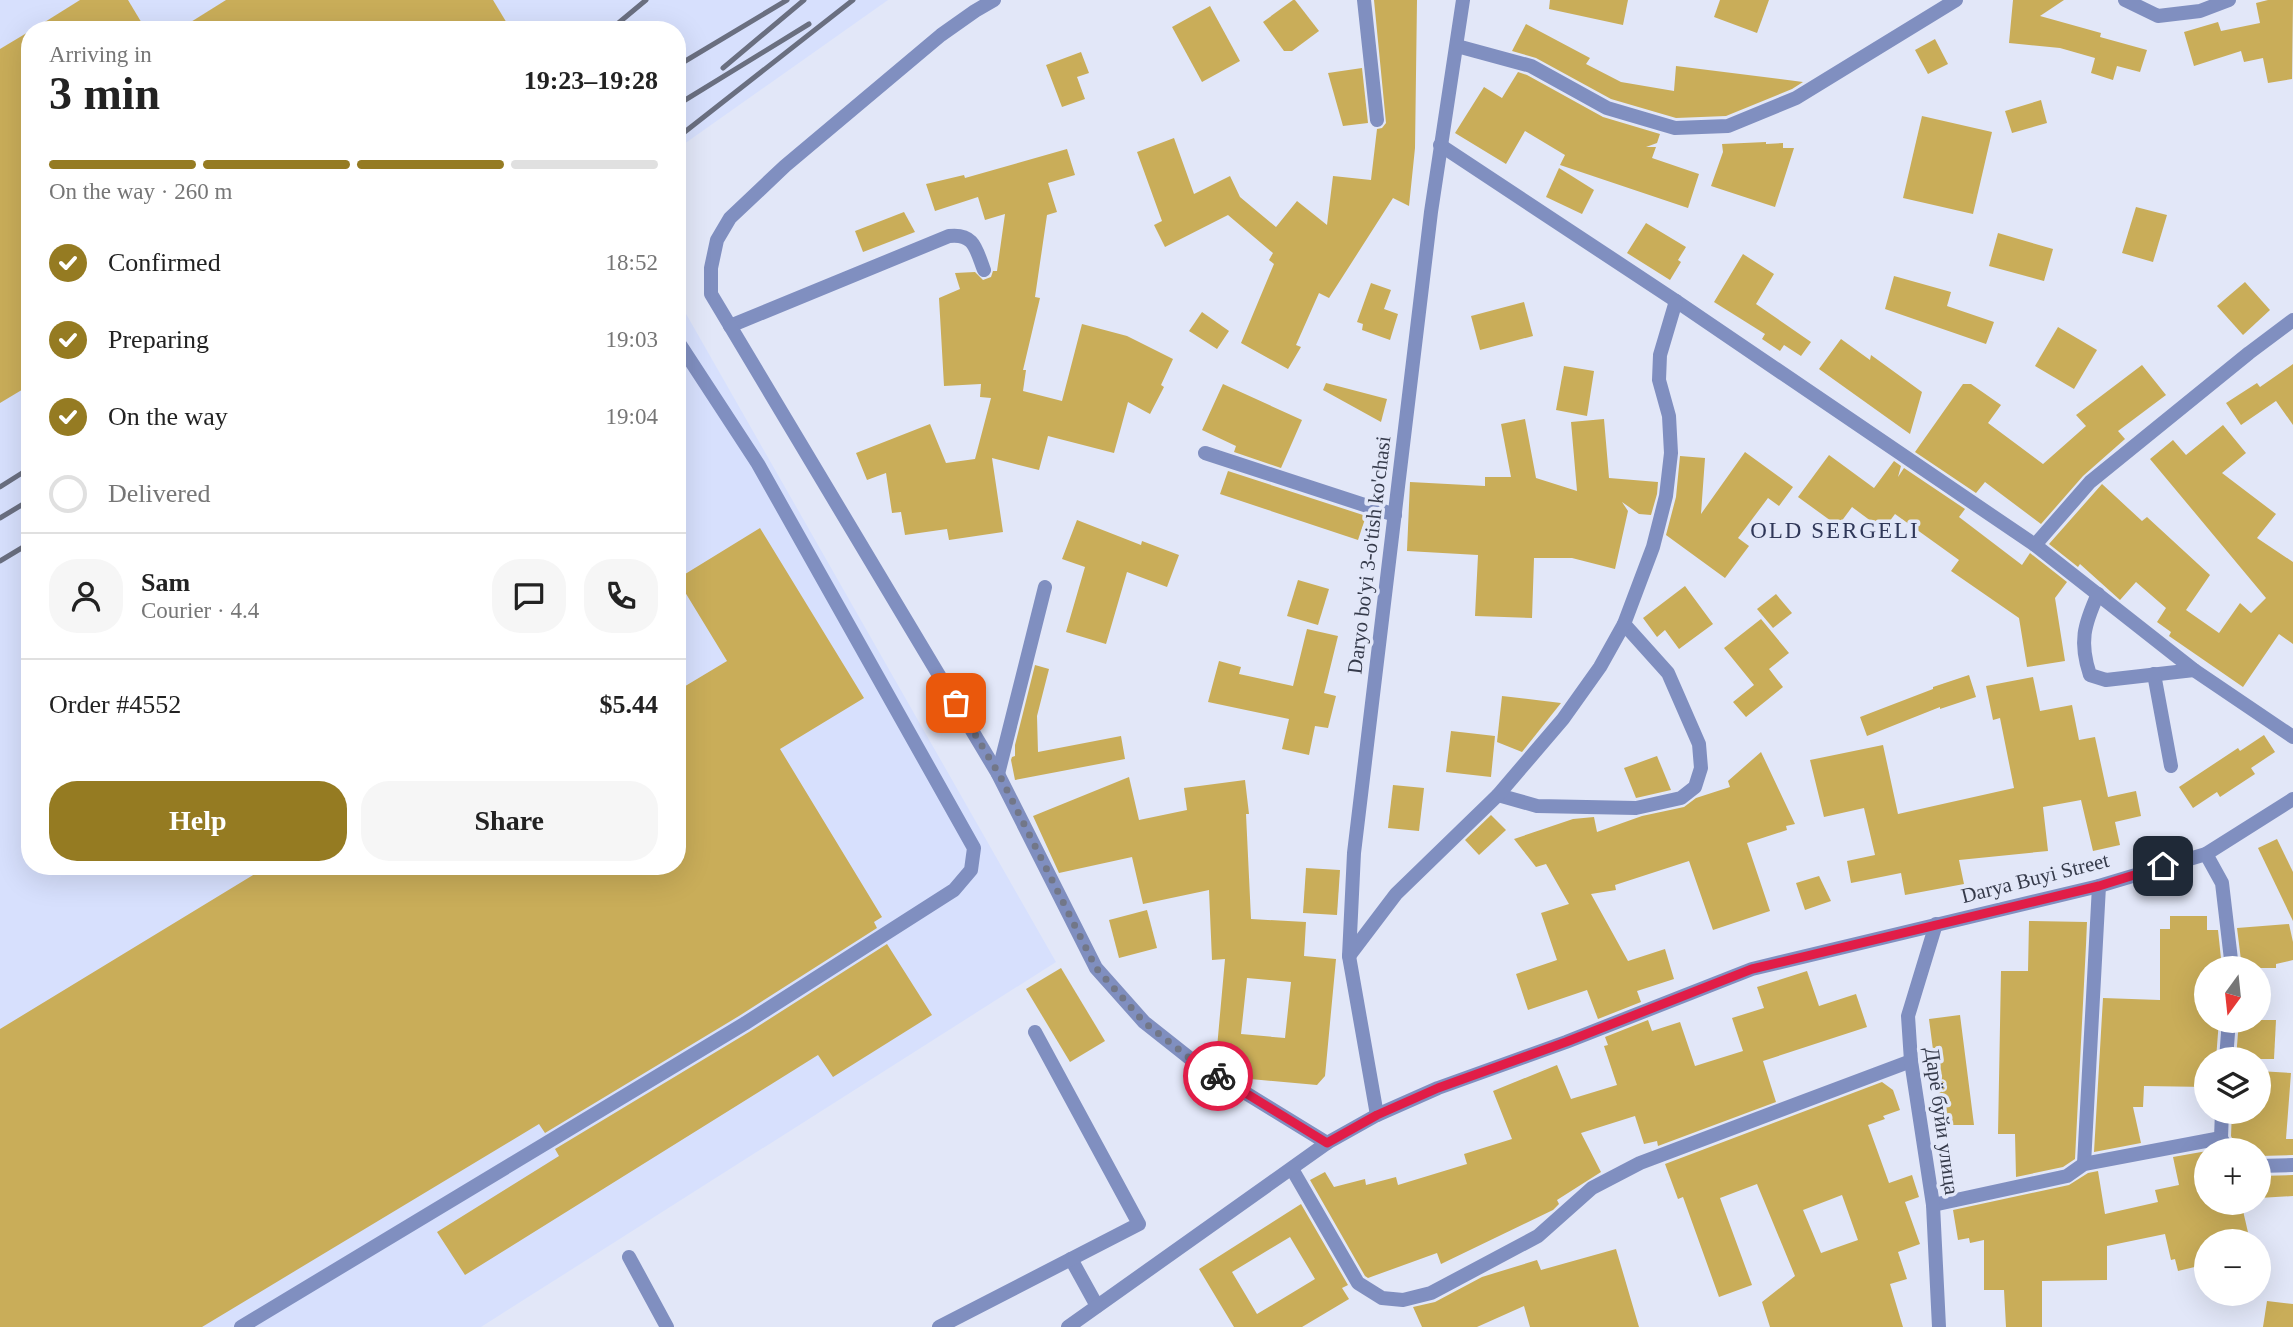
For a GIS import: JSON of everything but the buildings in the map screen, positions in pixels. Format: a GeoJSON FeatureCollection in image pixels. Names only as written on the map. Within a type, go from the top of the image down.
{"type":"FeatureCollection","features":[{"type":"Feature","properties":{"kind":"street"},"geometry":{"type":"LineString","coordinates":[[995,0],[941,35],[785,166],[730,218],[717,240],[711,268],[711,294],[999,774],[1096,968],[1144,1022],[1192,1060],[1327,1143]]}},
{"type":"Feature","properties":{"kind":"street"},"geometry":{"type":"LineString","coordinates":[[1364,0],[1377,120]]}},
{"type":"Feature","properties":{"kind":"street","name":"Daryo bo'yi 3-o'tish ko'chasi"},"geometry":{"type":"LineString","coordinates":[[1377,1115],[1349,956],[1354,853],[1440,145],[1463,0]]}},
{"type":"Feature","properties":{"kind":"street"},"geometry":{"type":"LineString","coordinates":[[1457,46],[1531,66],[1607,108],[1630,115],[1675,128],[1728,126],[1796,99],[1956,0]]}},
{"type":"Feature","properties":{"kind":"street"},"geometry":{"type":"LineString","coordinates":[[2125,0],[2158,16],[2200,11],[2229,0]]}},
{"type":"Feature","properties":{"kind":"street"},"geometry":{"type":"LineString","coordinates":[[1440,145],[1676,301],[2035,545],[2194,670],[2293,737]]}},
{"type":"Feature","properties":{"kind":"street"},"geometry":{"type":"LineString","coordinates":[[730,326],[949,236],[968,238],[974,244],[984,270]]}},
{"type":"Feature","properties":{"kind":"street"},"geometry":{"type":"LineString","coordinates":[[1349,956],[1396,894],[1498,795],[1570,708],[1600,667],[1624,624],[1653,547],[1666,496],[1671,453],[1669,416],[1660,380],[1660,355],[1676,301]]}},
{"type":"Feature","properties":{"kind":"street"},"geometry":{"type":"LineString","coordinates":[[2035,545],[2090,482],[2293,320]]}},
{"type":"Feature","properties":{"kind":"street"},"geometry":{"type":"LineString","coordinates":[[241,1327],[744,1024],[954,890],[971,870],[974,848],[758,464],[686,354]]}},
{"type":"Feature","properties":{"kind":"street"},"geometry":{"type":"LineString","coordinates":[[1205,453],[1395,515]]}},
{"type":"Feature","properties":{"kind":"street"},"geometry":{"type":"LineString","coordinates":[[999,774],[1045,587]]}},
{"type":"Feature","properties":{"kind":"street"},"geometry":{"type":"LineString","coordinates":[[2098,594],[2084,626],[2090,675],[2106,680],[2194,670]]}},
{"type":"Feature","properties":{"kind":"street"},"geometry":{"type":"LineString","coordinates":[[1498,795],[1536,806],[1636,808],[1681,798],[1695,787],[1701,768],[1699,744],[1668,673],[1624,624]]}},
{"type":"Feature","properties":{"kind":"street"},"geometry":{"type":"LineString","coordinates":[[2154,674],[2171,766]]}},
{"type":"Feature","properties":{"kind":"street","name":"Darya Buyi Street"},"geometry":{"type":"LineString","coordinates":[[1068,1327],[1327,1143],[1377,1115],[1438,1088],[1566,1042],[1752,969],[2099,886],[2206,853],[2293,799]]}},
{"type":"Feature","properties":{"kind":"street"},"geometry":{"type":"LineString","coordinates":[[2206,853],[2222,883],[2231,956]]}},
{"type":"Feature","properties":{"kind":"street"},"geometry":{"type":"LineString","coordinates":[[2084,1164],[2099,886]]}},
{"type":"Feature","properties":{"kind":"street","name":"Дарё буйи улица"},"geometry":{"type":"LineString","coordinates":[[1936,924],[1908,1016],[1911,1060],[1933,1205],[1940,1327]]}},
{"type":"Feature","properties":{"kind":"street"},"geometry":{"type":"LineString","coordinates":[[939,1327],[1139,1224],[1035,1032]]}},
{"type":"Feature","properties":{"kind":"street"},"geometry":{"type":"LineString","coordinates":[[1292,1169],[1359,1283],[1382,1298],[1403,1300],[1431,1293],[1538,1236],[1592,1188],[1640,1163],[1911,1060]]}},
{"type":"Feature","properties":{"kind":"street"},"geometry":{"type":"LineString","coordinates":[[1933,1205],[2067,1176],[2084,1164],[2194,1148]]}},
{"type":"Feature","properties":{"kind":"street"},"geometry":{"type":"LineString","coordinates":[[2271,1166],[2293,1165]]}},
{"type":"Feature","properties":{"kind":"street"},"geometry":{"type":"LineString","coordinates":[[629,1257],[667,1327]]}},
{"type":"Feature","properties":{"kind":"street"},"geometry":{"type":"LineString","coordinates":[[1070,1259],[1097,1306]]}},
{"type":"Feature","properties":{"kind":"shaded area"},"geometry":{"type":"Polygon","coordinates":[[[0,0],[888,0],[686,143],[686,21],[21,21],[21,875],[686,875],[686,314],[1056,962],[481,1327],[0,1327],[0,0]]]}},
{"type":"Feature","properties":{"kind":"railway"},"geometry":{"type":"LineString","coordinates":[[621,21],[646,0]]}},
{"type":"Feature","properties":{"kind":"railway"},"geometry":{"type":"LineString","coordinates":[[686,61],[787,0]]}},
{"type":"Feature","properties":{"kind":"railway"},"geometry":{"type":"LineString","coordinates":[[723,68],[804,0]]}},
{"type":"Feature","properties":{"kind":"railway"},"geometry":{"type":"LineString","coordinates":[[686,131],[853,0]]}},
{"type":"Feature","properties":{"kind":"railway"},"geometry":{"type":"LineString","coordinates":[[686,99],[809,24]]}},
{"type":"Feature","properties":{"kind":"railway"},"geometry":{"type":"LineString","coordinates":[[0,487],[21,474]]}},
{"type":"Feature","properties":{"kind":"railway"},"geometry":{"type":"LineString","coordinates":[[0,518],[21,505]]}},
{"type":"Feature","properties":{"kind":"railway"},"geometry":{"type":"LineString","coordinates":[[0,561],[21,548]]}},
{"type":"Feature","properties":{"kind":"way so far"},"geometry":{"type":"LineString","coordinates":[[956,703],[999,774],[1096,968],[1144,1022],[1192,1060],[1218,1076]]}},
{"type":"Feature","properties":{"kind":"district","name":"OLD SERGELI"},"geometry":{"type":"Point","coordinates":[1835,530]}},
{"type":"Feature","properties":{"kind":"route"},"geometry":{"type":"LineString","coordinates":[[1218,1076],[1327,1143],[1377,1115],[1438,1088],[1566,1042],[1752,969],[2099,886],[2163,866]]}}]}
